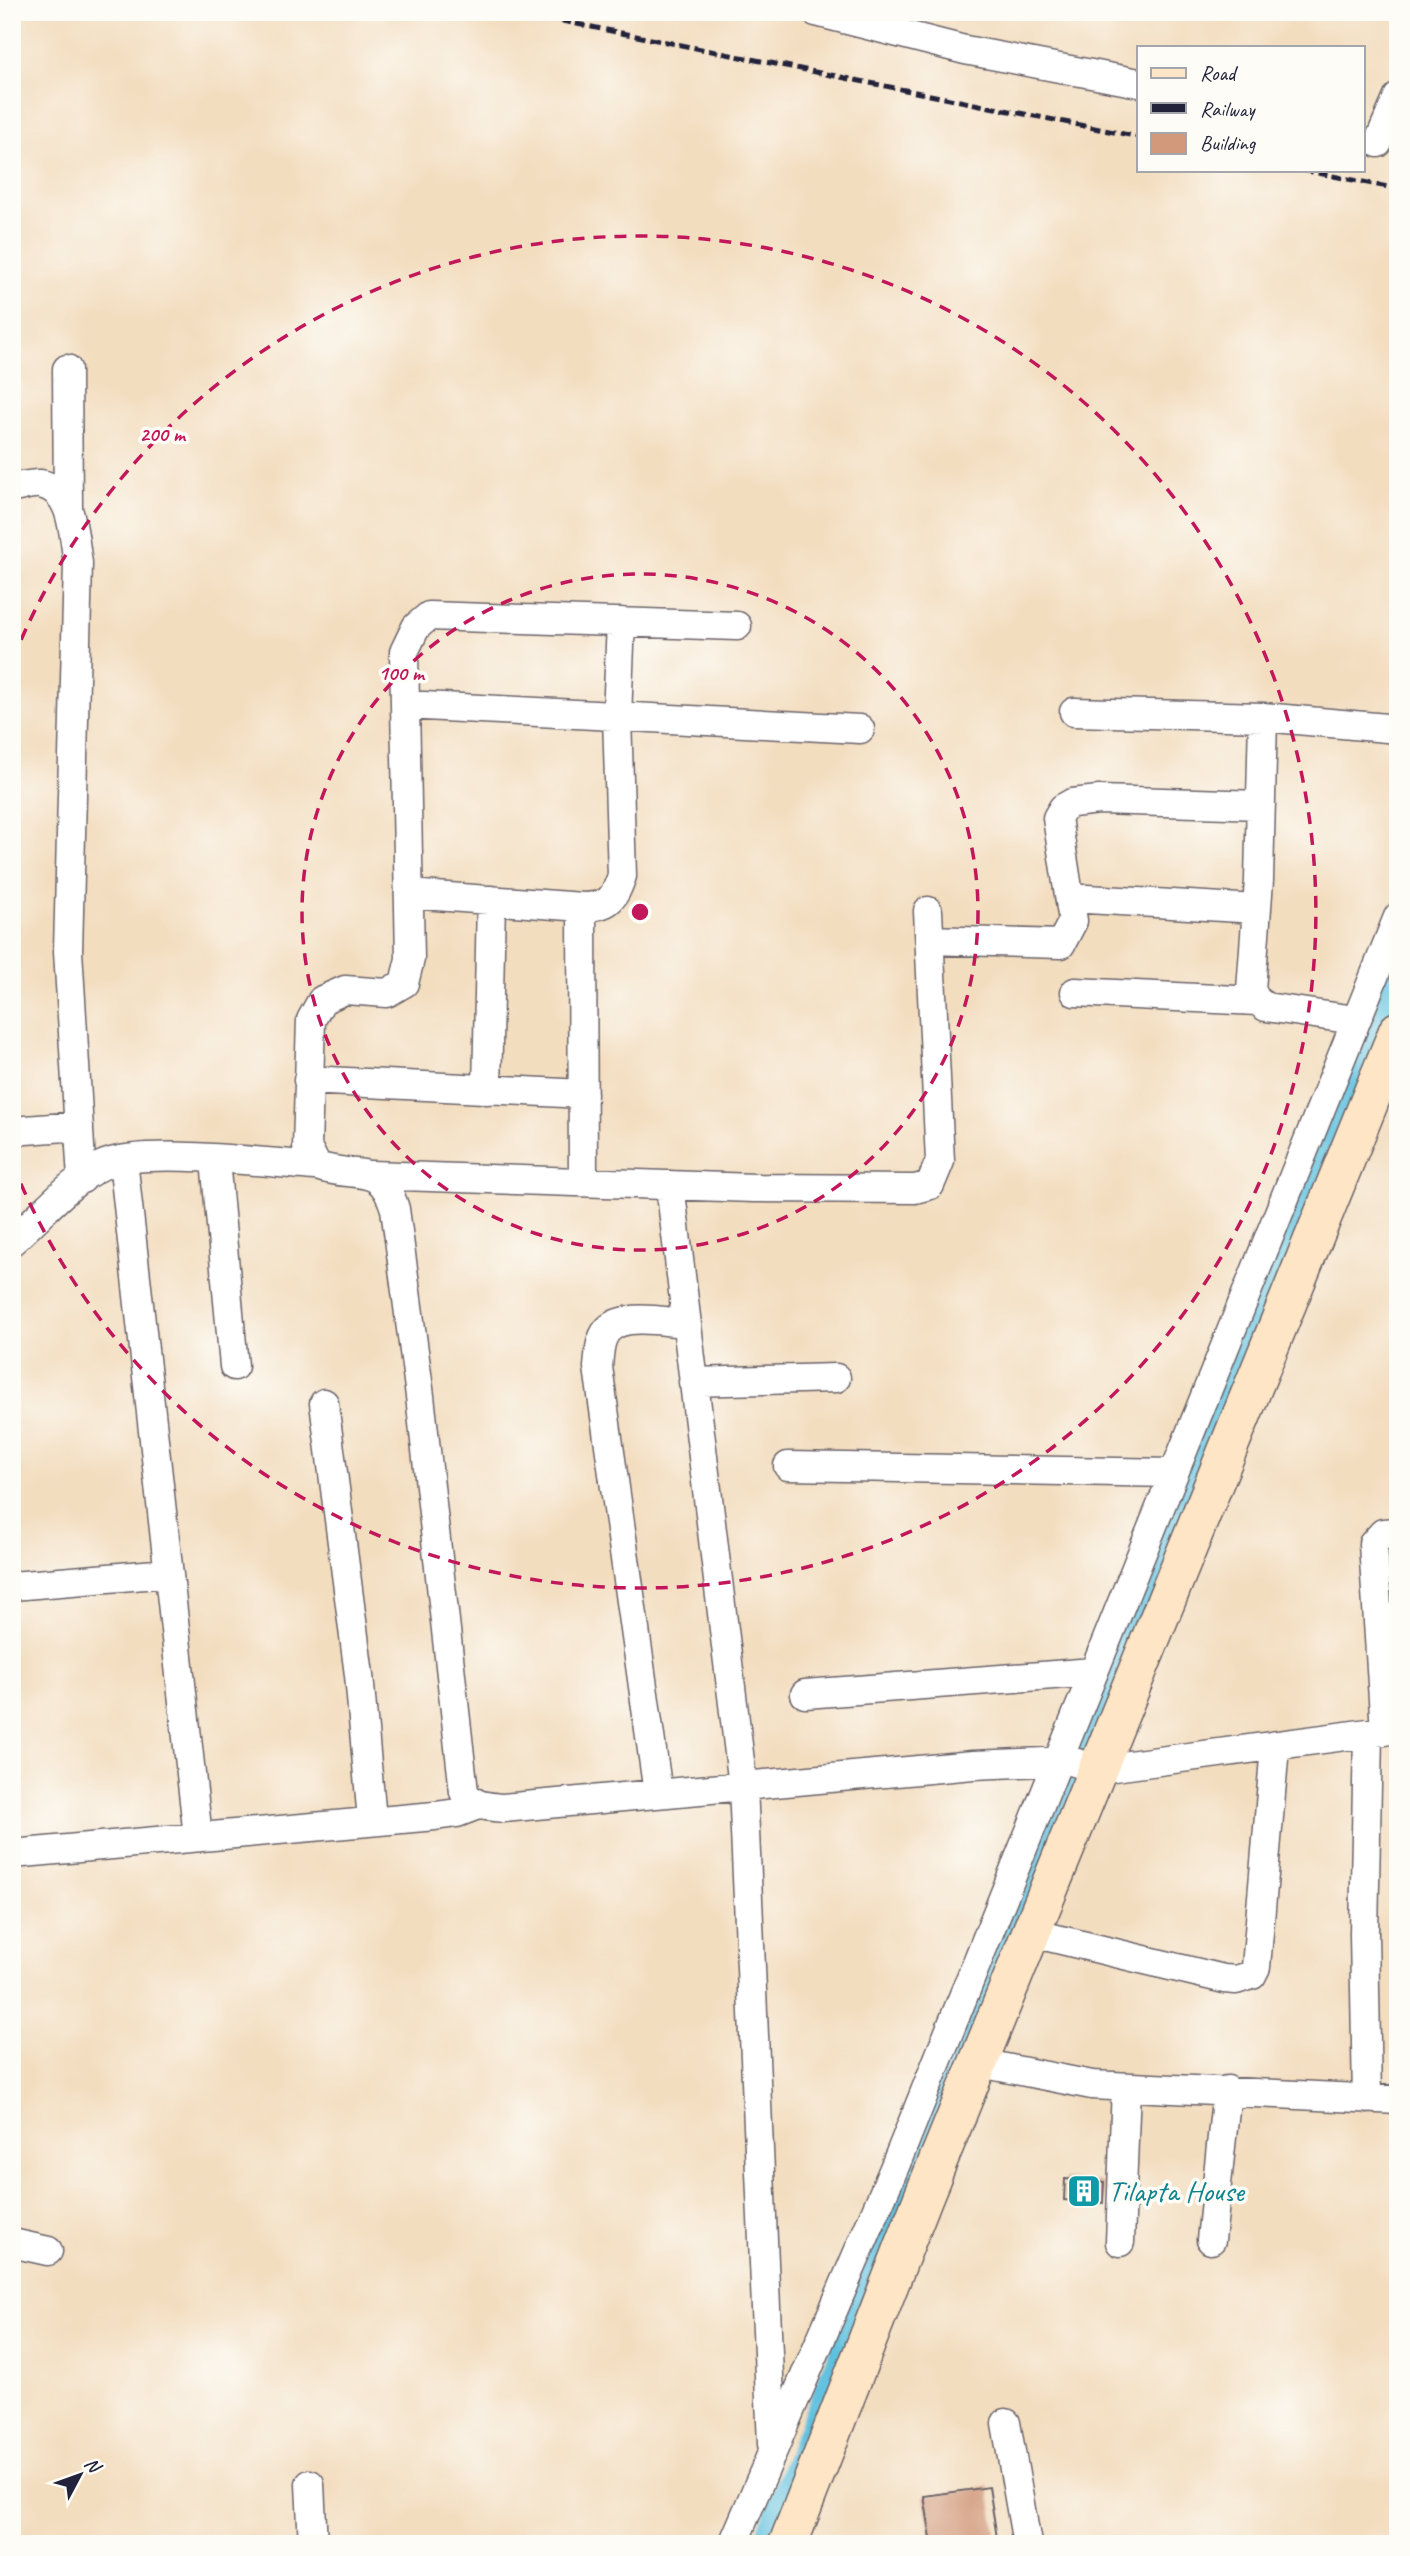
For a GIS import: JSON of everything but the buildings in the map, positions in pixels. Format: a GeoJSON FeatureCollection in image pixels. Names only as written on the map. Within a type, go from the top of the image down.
{"type":"FeatureCollection","features":[{"type":"Feature","properties":{"kind":"street"},"geometry":{"type":"LineString","coordinates":[[816,12],[953,47],[1137,83]]}},
{"type":"Feature","properties":{"kind":"street"},"geometry":{"type":"LineString","coordinates":[[1380,143],[1389,110],[1398,97]]}},
{"type":"Feature","properties":{"kind":"street"},"geometry":{"type":"LineString","coordinates":[[67,369],[68,508],[78,563],[68,951],[82,1179]]}},
{"type":"Feature","properties":{"kind":"street"},"geometry":{"type":"LineString","coordinates":[[12,488],[40,484],[59,492],[68,508]]}},
{"type":"Feature","properties":{"kind":"street"},"geometry":{"type":"LineString","coordinates":[[317,1166],[307,1147],[311,1020],[322,1000],[345,990],[387,993],[404,982],[410,959],[404,652],[416,627],[429,616],[737,626]]}},
{"type":"Feature","properties":{"kind":"street"},"geometry":{"type":"LineString","coordinates":[[409,894],[582,907],[603,906],[615,895],[622,876],[617,716],[621,622]]}},
{"type":"Feature","properties":{"kind":"street"},"geometry":{"type":"LineString","coordinates":[[405,705],[860,729]]}},
{"type":"Feature","properties":{"kind":"street"},"geometry":{"type":"LineString","coordinates":[[1074,712],[1263,718],[1398,729]]}},
{"type":"Feature","properties":{"kind":"street"},"geometry":{"type":"LineString","coordinates":[[1263,718],[1257,909],[1251,990],[1257,1001],[1266,1007],[1355,1020]]}},
{"type":"Feature","properties":{"kind":"street"},"geometry":{"type":"LineString","coordinates":[[930,940],[1061,944],[1073,921],[1057,818],[1063,808],[1072,803],[1099,800],[1261,805]]}},
{"type":"Feature","properties":{"kind":"street"},"geometry":{"type":"LineString","coordinates":[[1070,898],[1257,909]]}},
{"type":"Feature","properties":{"kind":"street"},"geometry":{"type":"LineString","coordinates":[[487,1090],[491,900]]}},
{"type":"Feature","properties":{"kind":"street"},"geometry":{"type":"LineString","coordinates":[[582,907],[583,1182]]}},
{"type":"Feature","properties":{"kind":"street"},"geometry":{"type":"LineString","coordinates":[[12,1241],[82,1179],[103,1165],[139,1157],[317,1166],[333,1171],[371,1175],[670,1185],[915,1189],[930,1185],[940,1161],[929,911]]}},
{"type":"Feature","properties":{"kind":"street"},"geometry":{"type":"LineString","coordinates":[[788,2544],[913,2223],[1032,1933],[1079,1765],[1093,1672],[1398,917]]}},
{"type":"Feature","properties":{"kind":"street"},"geometry":{"type":"LineString","coordinates":[[1075,992],[1257,1001]]}},
{"type":"Feature","properties":{"kind":"street"},"geometry":{"type":"LineString","coordinates":[[733,2544],[895,2166],[1079,1765],[1398,1031]]}},
{"type":"Feature","properties":{"kind":"street"},"geometry":{"type":"LineString","coordinates":[[308,1080],[583,1094]]}},
{"type":"Feature","properties":{"kind":"street"},"geometry":{"type":"LineString","coordinates":[[12,1131],[79,1126]]}},
{"type":"Feature","properties":{"kind":"street"},"geometry":{"type":"LineString","coordinates":[[123,1160],[198,1837]]}},
{"type":"Feature","properties":{"kind":"street"},"geometry":{"type":"LineString","coordinates":[[215,1160],[234,1366]]}},
{"type":"Feature","properties":{"kind":"street"},"geometry":{"type":"LineString","coordinates":[[371,1175],[388,1188],[395,1209],[420,1396],[460,1776],[470,1802],[502,1808],[973,1765],[1079,1765],[1275,1747],[1384,1731]]}},
{"type":"Feature","properties":{"kind":"street"},"geometry":{"type":"LineString","coordinates":[[670,1185],[743,1786],[772,2451]]}},
{"type":"Feature","properties":{"kind":"street"},"geometry":{"type":"LineString","coordinates":[[658,1793],[598,1367],[602,1338],[611,1325],[631,1320],[686,1324]]}},
{"type":"Feature","properties":{"kind":"street"},"geometry":{"type":"LineString","coordinates":[[694,1382],[836,1378]]}},
{"type":"Feature","properties":{"kind":"street"},"geometry":{"type":"LineString","coordinates":[[324,1404],[359,1675],[372,1820]]}},
{"type":"Feature","properties":{"kind":"street"},"geometry":{"type":"LineString","coordinates":[[788,1466],[1174,1473]]}},
{"type":"Feature","properties":{"kind":"street"},"geometry":{"type":"LineString","coordinates":[[1367,2099],[1364,1934],[1384,1731],[1373,1544],[1383,1534],[1398,1532]]}},
{"type":"Feature","properties":{"kind":"street"},"geometry":{"type":"LineString","coordinates":[[12,1586],[168,1573]]}},
{"type":"Feature","properties":{"kind":"street"},"geometry":{"type":"LineString","coordinates":[[806,1694],[1093,1672]]}},
{"type":"Feature","properties":{"kind":"street"},"geometry":{"type":"LineString","coordinates":[[1032,1933],[1224,1979],[1236,1980],[1252,1975],[1256,1967],[1275,1747]]}},
{"type":"Feature","properties":{"kind":"street"},"geometry":{"type":"LineString","coordinates":[[12,1854],[457,1813],[478,1805]]}},
{"type":"Feature","properties":{"kind":"street"},"geometry":{"type":"LineString","coordinates":[[980,2063],[1057,2079],[1126,2087],[1398,2100]]}},
{"type":"Feature","properties":{"kind":"street"},"geometry":{"type":"LineString","coordinates":[[1120,2242],[1126,2087]]}},
{"type":"Feature","properties":{"kind":"street"},"geometry":{"type":"LineString","coordinates":[[1211,2240],[1227,2090]]}},
{"type":"Feature","properties":{"kind":"street"},"geometry":{"type":"LineString","coordinates":[[12,2243],[48,2251]]}},
{"type":"Feature","properties":{"kind":"street"},"geometry":{"type":"LineString","coordinates":[[1006,2423],[1027,2544]]}},
{"type":"Feature","properties":{"kind":"street"},"geometry":{"type":"LineString","coordinates":[[310,2484],[313,2544]]}},
{"type":"Feature","properties":{"kind":"waterway"},"geometry":{"type":"LineString","coordinates":[[764,2544],[1398,963]]}},
{"type":"Feature","properties":{"kind":"railway"},"geometry":{"type":"LineString","coordinates":[[517,12],[1137,137]]}},
{"type":"Feature","properties":{"kind":"railway"},"geometry":{"type":"LineString","coordinates":[[1313,172],[1398,189]]}},
{"type":"Feature","properties":{"kind":"place","name":"Tilapta House"},"geometry":{"type":"Point","coordinates":[1084,2191]}}]}
